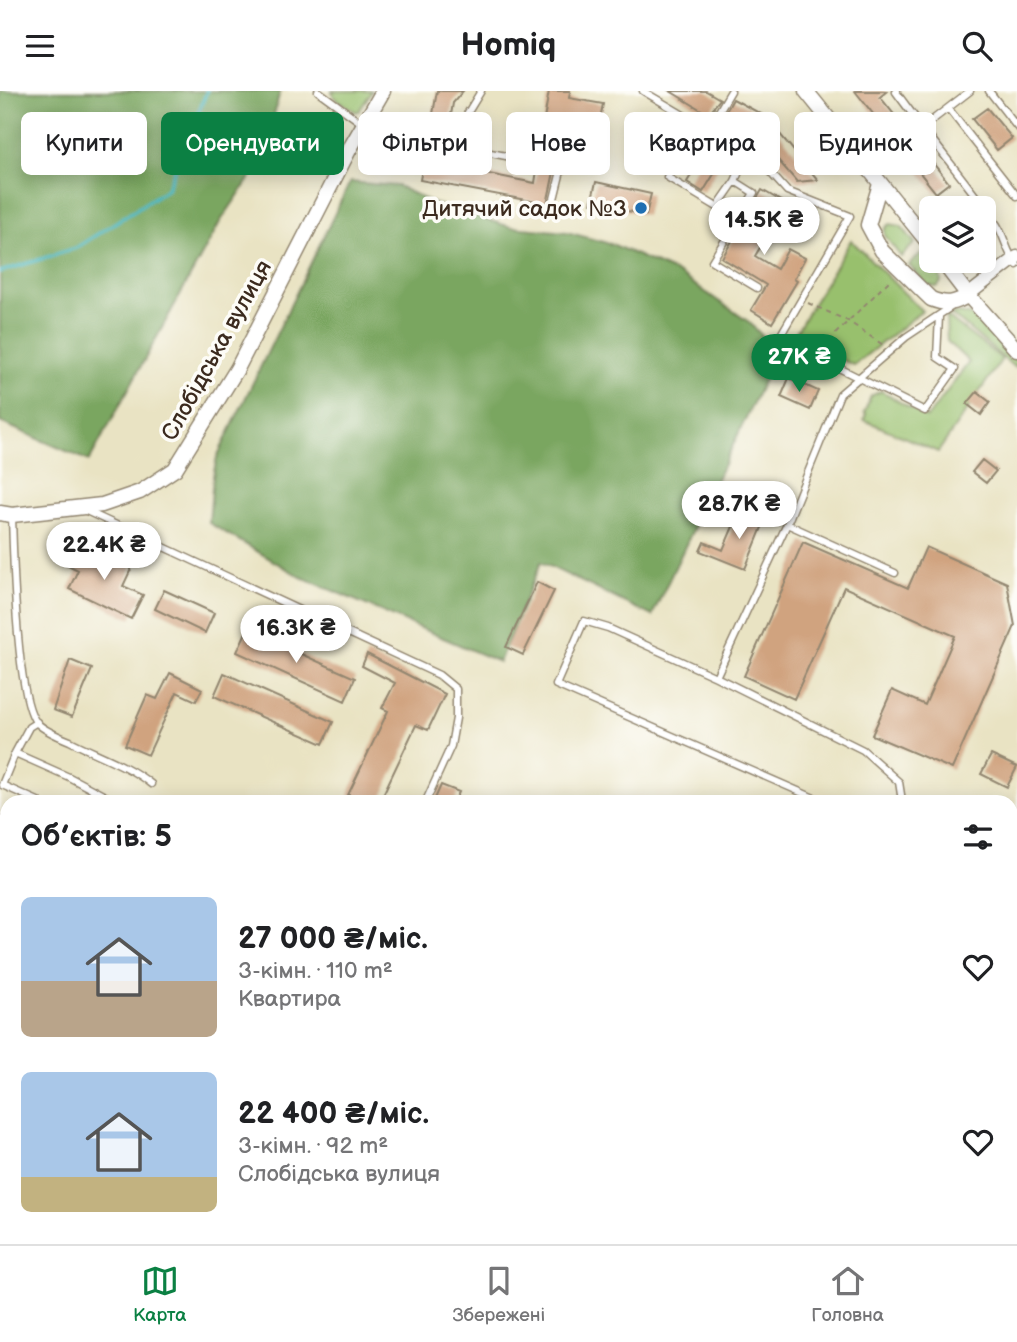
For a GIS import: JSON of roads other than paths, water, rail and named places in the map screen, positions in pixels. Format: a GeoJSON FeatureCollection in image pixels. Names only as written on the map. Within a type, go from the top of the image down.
{"type":"FeatureCollection","features":[{"type":"Feature","properties":{"kind":"street","name":"Слобідська вулиця"},"geometry":{"type":"LineString","coordinates":[[370,112],[383,91]]}},
{"type":"Feature","properties":{"kind":"street"},"geometry":{"type":"LineString","coordinates":[[811,93],[919,231]]}},
{"type":"Feature","properties":{"kind":"street","name":"Слобідська вулиця"},"geometry":{"type":"LineString","coordinates":[[6,514],[102,505],[140,492],[175,468],[237,369],[358,135]]}},
{"type":"Feature","properties":{"kind":"street"},"geometry":{"type":"LineString","coordinates":[[880,184],[868,225],[882,251],[931,299],[940,303],[963,298],[1015,261]]}},
{"type":"Feature","properties":{"kind":"street"},"geometry":{"type":"LineString","coordinates":[[949,273],[963,298],[1017,350]]}},
{"type":"Feature","properties":{"kind":"lane"},"geometry":{"type":"LineString","coordinates":[[318,91],[358,114]]}},
{"type":"Feature","properties":{"kind":"lane"},"geometry":{"type":"LineString","coordinates":[[468,112],[481,91]]}},
{"type":"Feature","properties":{"kind":"lane"},"geometry":{"type":"LineString","coordinates":[[643,91],[679,112]]}},
{"type":"Feature","properties":{"kind":"lane"},"geometry":{"type":"LineString","coordinates":[[719,112],[731,91]]}},
{"type":"Feature","properties":{"kind":"lane"},"geometry":{"type":"LineString","coordinates":[[897,91],[910,112]]}},
{"type":"Feature","properties":{"kind":"lane"},"geometry":{"type":"LineString","coordinates":[[936,118],[970,91]]}},
{"type":"Feature","properties":{"kind":"lane"},"geometry":{"type":"LineString","coordinates":[[989,91],[1017,127]]}},
{"type":"Feature","properties":{"kind":"lane"},"geometry":{"type":"LineString","coordinates":[[948,109],[1017,196]]}},
{"type":"Feature","properties":{"kind":"lane"},"geometry":{"type":"LineString","coordinates":[[936,146],[998,225],[1015,261]]}},
{"type":"Feature","properties":{"kind":"lane"},"geometry":{"type":"LineString","coordinates":[[492,153],[562,167],[552,207]]}},
{"type":"Feature","properties":{"kind":"lane"},"geometry":{"type":"LineString","coordinates":[[668,175],[667,177],[717,207],[737,175]]}},
{"type":"Feature","properties":{"kind":"lane"},"geometry":{"type":"LineString","coordinates":[[773,175],[787,191],[868,225]]}},
{"type":"Feature","properties":{"kind":"lane"},"geometry":{"type":"LineString","coordinates":[[734,181],[754,193],[712,261],[757,288]]}},
{"type":"Feature","properties":{"kind":"lane"},"geometry":{"type":"LineString","coordinates":[[850,216],[779,338],[925,411],[955,369],[937,357],[939,316]]}},
{"type":"Feature","properties":{"kind":"lane"},"geometry":{"type":"LineString","coordinates":[[716,677],[788,524],[840,394],[906,337],[963,298]]}},
{"type":"Feature","properties":{"kind":"lane"},"geometry":{"type":"LineString","coordinates":[[79,507],[439,675],[456,689],[456,718],[451,746],[429,795]]}},
{"type":"Feature","properties":{"kind":"lane"},"geometry":{"type":"LineString","coordinates":[[6,514],[20,651],[30,708],[37,722],[58,736],[137,773],[151,784]]}},
{"type":"Feature","properties":{"kind":"lane"},"geometry":{"type":"LineString","coordinates":[[788,524],[895,573]]}},
{"type":"Feature","properties":{"kind":"lane"},"geometry":{"type":"LineString","coordinates":[[807,795],[556,685],[584,621],[608,628],[716,677],[863,750],[899,782],[901,795]]}},
{"type":"Feature","properties":{"kind":"lane"},"geometry":{"type":"LineString","coordinates":[[25,795],[1,784],[29,727],[37,722]]}},
{"type":"Feature","properties":{"kind":"lane"},"geometry":{"type":"LineString","coordinates":[[15,753],[103,795]]}},
{"type":"Feature","properties":{"kind":"waterway"},"geometry":{"type":"LineString","coordinates":[[0,272],[76,248],[167,189],[207,91]]}},
{"type":"Feature","properties":{"kind":"place","name":"Дитячий садок №3"},"geometry":{"type":"Point","coordinates":[641,208]}}]}
